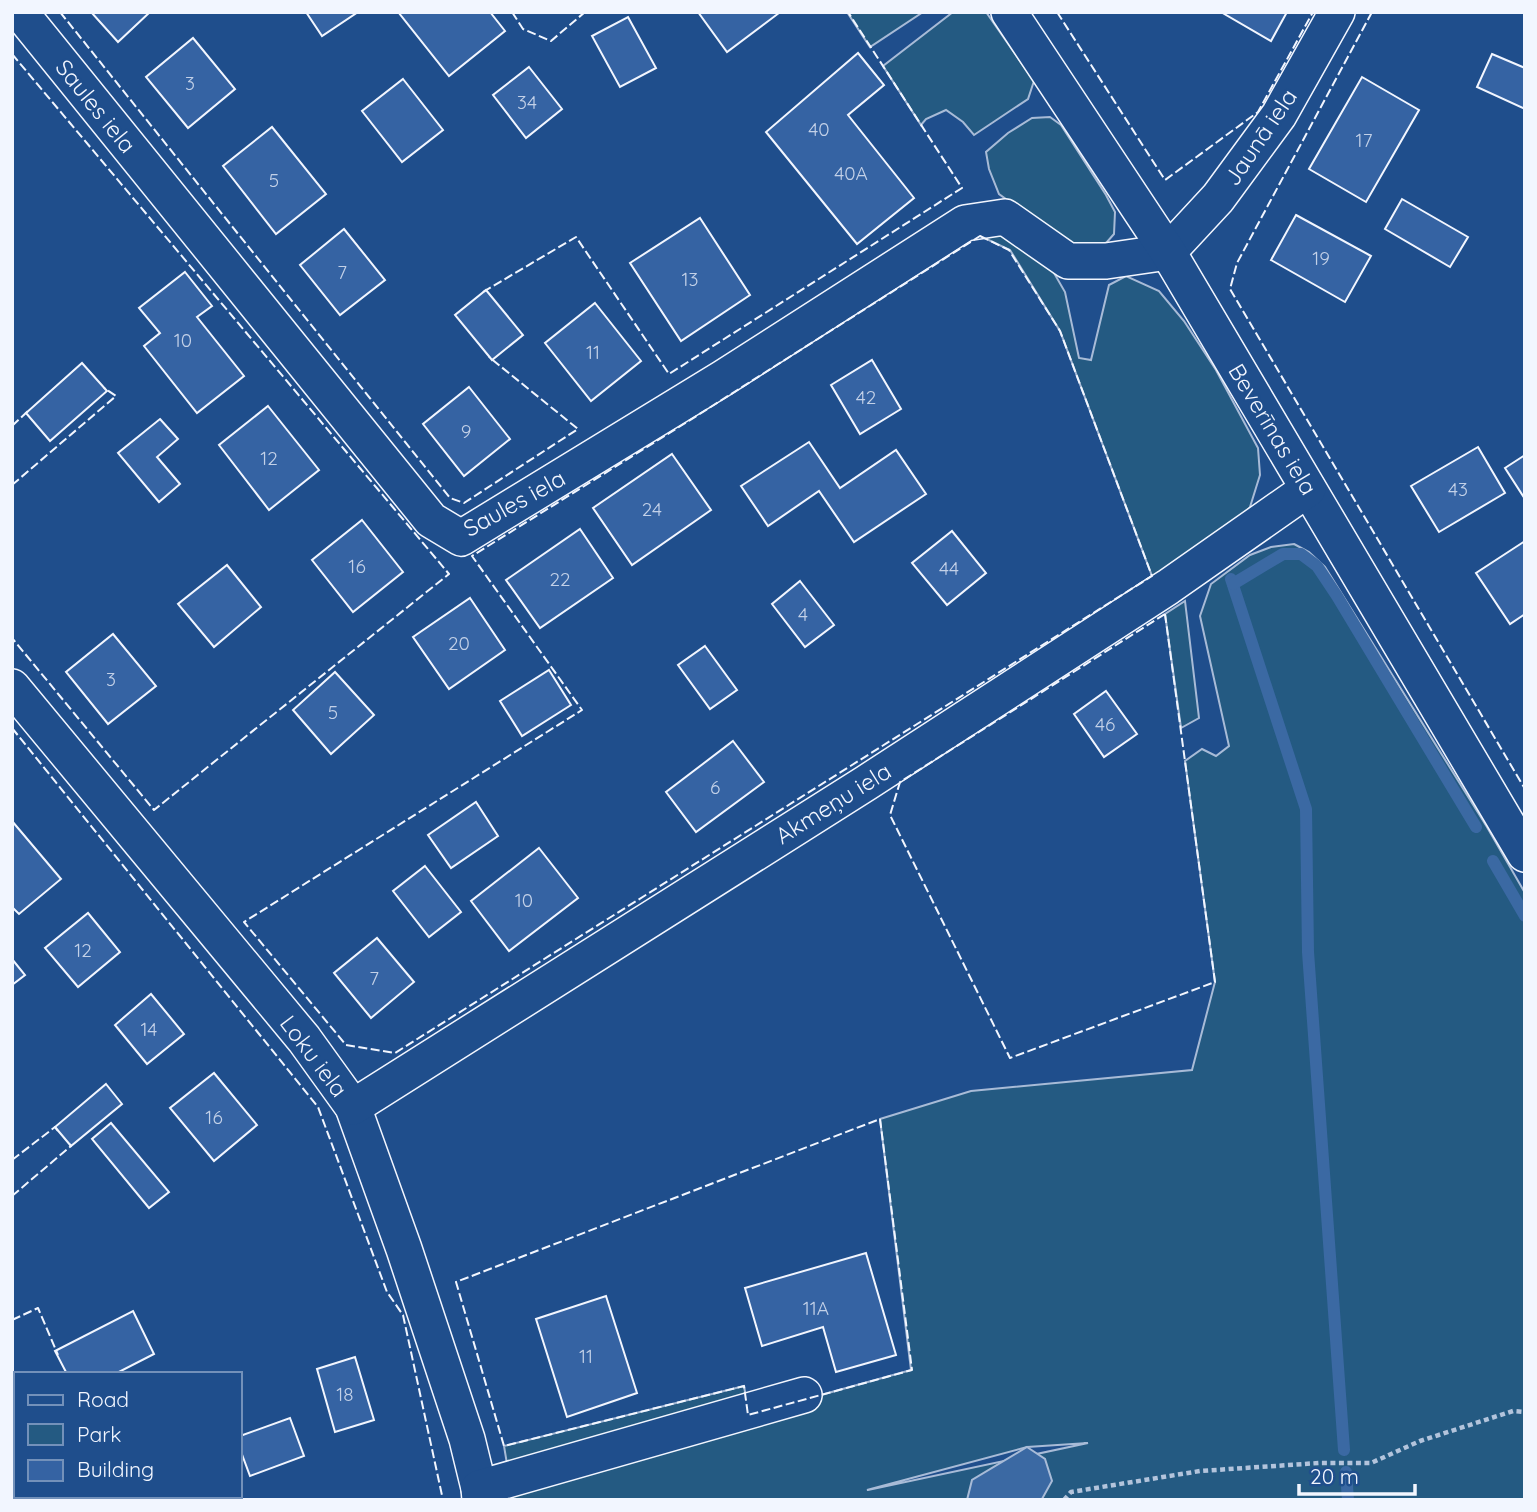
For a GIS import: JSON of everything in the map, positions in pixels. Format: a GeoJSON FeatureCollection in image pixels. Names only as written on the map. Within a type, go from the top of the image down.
{"type":"FeatureCollection","features":[{"type":"Feature","properties":{"kind":"street","name":"Saules iela"},"geometry":{"type":"LineString","coordinates":[[20,12],[431,520],[461,538],[723,378],[965,223],[1004,217],[1068,261],[1106,261],[1168,252]]}},
{"type":"Feature","properties":{"kind":"street","name":"Beverīnas iela"},"geometry":{"type":"LineString","coordinates":[[1009,12],[1168,252],[1525,854]]}},
{"type":"Feature","properties":{"kind":"street","name":"Jaunā iela"},"geometry":{"type":"LineString","coordinates":[[1168,252],[1218,198],[1279,115],[1337,12]]}},
{"type":"Feature","properties":{"kind":"street","name":"Akmeņu iela"},"geometry":{"type":"LineString","coordinates":[[353,1107],[866,783],[1157,595],[1308,489]]}},
{"type":"Feature","properties":{"kind":"street","name":"Loku iela"},"geometry":{"type":"LineString","coordinates":[[12,687],[304,1039],[353,1107],[467,1439],[479,1494]]}},
{"type":"Feature","properties":{"kind":"street"},"geometry":{"type":"LineString","coordinates":[[479,1494],[804,1395]]}},
{"type":"Feature","properties":{"kind":"path"},"geometry":{"type":"LineString","coordinates":[[1064,1500],[1071,1492],[1200,1471],[1319,1463],[1371,1463],[1420,1441],[1513,1411],[1525,1412]]}},
{"type":"Feature","properties":{"kind":"green space"},"geometry":{"type":"Polygon","coordinates":[[[847,12],[923,12],[870,47],[847,12]]]}},
{"type":"Feature","properties":{"kind":"green space"},"geometry":{"type":"Polygon","coordinates":[[[953,12],[986,12],[1034,81],[1028,99],[974,135],[963,122],[946,110],[926,119],[921,125],[883,66],[953,12]]]}},
{"type":"Feature","properties":{"kind":"green space"},"geometry":{"type":"Polygon","coordinates":[[[1050,117],[1061,125],[1115,212],[1114,234],[1094,251],[1074,248],[999,194],[989,169],[986,152],[1008,133],[1032,118],[1050,117]]]}},
{"type":"Feature","properties":{"kind":"green space"},"geometry":{"type":"Polygon","coordinates":[[[984,232],[1022,238],[1054,273],[1065,292],[1079,358],[1091,360],[1109,285],[1126,276],[1159,291],[1184,321],[1216,370],[1258,448],[1260,475],[1250,507],[1233,530],[1147,586],[1141,583],[1152,576],[1060,331],[1010,250],[980,236],[984,232]]]}},
{"type":"Feature","properties":{"kind":"green space"},"geometry":{"type":"Polygon","coordinates":[[[1294,544],[1309,552],[1325,567],[1487,827],[1525,893],[1525,1500],[513,1500],[504,1446],[744,1386],[749,1415],[911,1370],[880,1119],[971,1091],[1192,1070],[1215,982],[1185,761],[1202,749],[1216,756],[1229,746],[1200,616],[1211,584],[1250,555],[1271,547],[1294,544]],[[1088,1443],[1027,1447],[867,1490],[1088,1443]]]}},
{"type":"Feature","properties":{"kind":"green space"},"geometry":{"type":"Polygon","coordinates":[[[1185,601],[1199,718],[1181,728],[1165,614],[1185,601]]]}},
{"type":"Feature","properties":{"kind":"shaded area"},"geometry":{"type":"Polygon","coordinates":[[[1027,1447],[1045,1459],[1052,1481],[1042,1499],[967,1500],[972,1480],[1027,1447]]]}},
{"type":"Feature","properties":{"kind":"building"},"geometry":{"type":"Polygon","coordinates":[[[91,12],[150,12],[118,42],[91,12]]]}},
{"type":"Feature","properties":{"kind":"building"},"geometry":{"type":"Polygon","coordinates":[[[306,12],[358,12],[322,36],[306,12]]]}},
{"type":"Feature","properties":{"kind":"building"},"geometry":{"type":"Polygon","coordinates":[[[400,12],[490,12],[505,31],[449,76],[400,12]]]}},
{"type":"Feature","properties":{"kind":"building"},"geometry":{"type":"Polygon","coordinates":[[[698,12],[778,12],[779,13],[727,52],[698,12]]]}},
{"type":"Feature","properties":{"kind":"building"},"geometry":{"type":"Polygon","coordinates":[[[1221,12],[1287,12],[1271,41],[1221,12]]]}},
{"type":"Feature","properties":{"kind":"building"},"geometry":{"type":"Polygon","coordinates":[[[628,17],[656,68],[620,87],[592,36],[628,17]]]}},
{"type":"Feature","properties":{"kind":"building"},"geometry":{"type":"Polygon","coordinates":[[[193,38],[235,89],[188,128],[146,77],[193,38]]]}},
{"type":"Feature","properties":{"kind":"building"},"geometry":{"type":"Polygon","coordinates":[[[858,53],[884,85],[848,115],[914,198],[857,244],[766,132],[858,53]]]}},
{"type":"Feature","properties":{"kind":"building"},"geometry":{"type":"Polygon","coordinates":[[[1492,54],[1525,68],[1525,109],[1477,87],[1492,54]]]}},
{"type":"Feature","properties":{"kind":"building"},"geometry":{"type":"Polygon","coordinates":[[[529,67],[562,109],[526,138],[493,95],[529,67]]]}},
{"type":"Feature","properties":{"kind":"building"},"geometry":{"type":"Polygon","coordinates":[[[1362,77],[1419,110],[1366,202],[1309,169],[1362,77]]]}},
{"type":"Feature","properties":{"kind":"building"},"geometry":{"type":"Polygon","coordinates":[[[403,79],[443,130],[402,162],[362,111],[403,79]]]}},
{"type":"Feature","properties":{"kind":"building"},"geometry":{"type":"Polygon","coordinates":[[[272,127],[326,194],[276,234],[223,166],[272,127]]]}},
{"type":"Feature","properties":{"kind":"building"},"geometry":{"type":"Polygon","coordinates":[[[1402,199],[1468,237],[1450,267],[1385,229],[1402,199]]]}},
{"type":"Feature","properties":{"kind":"building"},"geometry":{"type":"Polygon","coordinates":[[[1296,215],[1371,256],[1345,302],[1271,260],[1296,215]]]}},
{"type":"Feature","properties":{"kind":"building"},"geometry":{"type":"Polygon","coordinates":[[[700,218],[750,295],[681,341],[630,263],[700,218]]]}},
{"type":"Feature","properties":{"kind":"building"},"geometry":{"type":"Polygon","coordinates":[[[344,229],[385,280],[340,315],[300,265],[344,229]]]}},
{"type":"Feature","properties":{"kind":"building"},"geometry":{"type":"Polygon","coordinates":[[[185,272],[212,306],[197,317],[244,376],[197,413],[144,346],[160,333],[139,308],[185,272]]]}},
{"type":"Feature","properties":{"kind":"building"},"geometry":{"type":"Polygon","coordinates":[[[486,290],[523,335],[492,360],[455,315],[486,290]]]}},
{"type":"Feature","properties":{"kind":"building"},"geometry":{"type":"Polygon","coordinates":[[[595,303],[641,361],[591,401],[545,343],[595,303]]]}},
{"type":"Feature","properties":{"kind":"building"},"geometry":{"type":"Polygon","coordinates":[[[872,360],[901,409],[860,434],[831,385],[872,360]]]}},
{"type":"Feature","properties":{"kind":"building"},"geometry":{"type":"Polygon","coordinates":[[[82,363],[107,391],[50,441],[26,413],[82,363]]]}},
{"type":"Feature","properties":{"kind":"building"},"geometry":{"type":"Polygon","coordinates":[[[469,387],[510,439],[464,476],[423,424],[469,387]]]}},
{"type":"Feature","properties":{"kind":"building"},"geometry":{"type":"Polygon","coordinates":[[[268,406],[319,470],[269,510],[219,445],[268,406]]]}},
{"type":"Feature","properties":{"kind":"building"},"geometry":{"type":"Polygon","coordinates":[[[160,419],[178,439],[157,457],[180,484],[159,502],[118,453],[160,419]]]}},
{"type":"Feature","properties":{"kind":"building"},"geometry":{"type":"Polygon","coordinates":[[[809,442],[840,488],[896,450],[926,494],[854,542],[819,491],[768,526],[741,486],[809,442]]]}},
{"type":"Feature","properties":{"kind":"building"},"geometry":{"type":"Polygon","coordinates":[[[1478,447],[1505,493],[1439,532],[1411,486],[1478,447]]]}},
{"type":"Feature","properties":{"kind":"building"},"geometry":{"type":"Polygon","coordinates":[[[672,454],[711,510],[632,565],[593,508],[672,454]]]}},
{"type":"Feature","properties":{"kind":"building"},"geometry":{"type":"Polygon","coordinates":[[[1525,455],[1525,499],[1505,468],[1525,455]]]}},
{"type":"Feature","properties":{"kind":"building"},"geometry":{"type":"Polygon","coordinates":[[[362,520],[403,572],[353,612],[312,560],[362,520]]]}},
{"type":"Feature","properties":{"kind":"building"},"geometry":{"type":"Polygon","coordinates":[[[580,529],[613,578],[540,628],[506,580],[580,529]]]}},
{"type":"Feature","properties":{"kind":"building"},"geometry":{"type":"Polygon","coordinates":[[[952,531],[986,573],[947,605],[912,563],[952,531]]]}},
{"type":"Feature","properties":{"kind":"building"},"geometry":{"type":"Polygon","coordinates":[[[1525,541],[1525,614],[1510,624],[1476,573],[1525,541]]]}},
{"type":"Feature","properties":{"kind":"building"},"geometry":{"type":"Polygon","coordinates":[[[227,565],[261,607],[214,647],[178,604],[227,565]]]}},
{"type":"Feature","properties":{"kind":"building"},"geometry":{"type":"Polygon","coordinates":[[[800,581],[834,625],[805,647],[772,604],[800,581]]]}},
{"type":"Feature","properties":{"kind":"building"},"geometry":{"type":"Polygon","coordinates":[[[470,598],[505,650],[449,689],[413,637],[470,598]]]}},
{"type":"Feature","properties":{"kind":"building"},"geometry":{"type":"Polygon","coordinates":[[[113,634],[156,686],[108,724],[66,672],[113,634]]]}},
{"type":"Feature","properties":{"kind":"building"},"geometry":{"type":"Polygon","coordinates":[[[705,646],[737,690],[710,709],[678,665],[705,646]]]}},
{"type":"Feature","properties":{"kind":"building"},"geometry":{"type":"Polygon","coordinates":[[[549,670],[571,705],[522,736],[500,701],[549,670]]]}},
{"type":"Feature","properties":{"kind":"building"},"geometry":{"type":"Polygon","coordinates":[[[335,672],[374,715],[331,754],[293,710],[335,672]]]}},
{"type":"Feature","properties":{"kind":"building"},"geometry":{"type":"Polygon","coordinates":[[[1106,691],[1137,734],[1104,757],[1074,714],[1106,691]]]}},
{"type":"Feature","properties":{"kind":"building"},"geometry":{"type":"Polygon","coordinates":[[[733,741],[764,782],[696,832],[666,792],[733,741]]]}},
{"type":"Feature","properties":{"kind":"building"},"geometry":{"type":"Polygon","coordinates":[[[476,802],[498,836],[451,868],[428,835],[476,802]]]}},
{"type":"Feature","properties":{"kind":"building"},"geometry":{"type":"Polygon","coordinates":[[[12,821],[61,879],[19,914],[12,907],[12,821]]]}},
{"type":"Feature","properties":{"kind":"building"},"geometry":{"type":"Polygon","coordinates":[[[539,848],[578,898],[509,951],[471,901],[539,848]]]}},
{"type":"Feature","properties":{"kind":"building"},"geometry":{"type":"Polygon","coordinates":[[[425,866],[461,912],[429,937],[393,891],[425,866]]]}},
{"type":"Feature","properties":{"kind":"building"},"geometry":{"type":"Polygon","coordinates":[[[88,913],[120,952],[78,987],[45,948],[88,913]]]}},
{"type":"Feature","properties":{"kind":"building"},"geometry":{"type":"Polygon","coordinates":[[[377,938],[414,982],[371,1018],[334,973],[377,938]]]}},
{"type":"Feature","properties":{"kind":"building"},"geometry":{"type":"Polygon","coordinates":[[[12,959],[25,975],[12,985],[12,959]]]}},
{"type":"Feature","properties":{"kind":"building"},"geometry":{"type":"Polygon","coordinates":[[[151,994],[184,1034],[147,1064],[115,1025],[151,994]]]}},
{"type":"Feature","properties":{"kind":"building"},"geometry":{"type":"Polygon","coordinates":[[[214,1073],[257,1125],[214,1161],[170,1108],[214,1073]]]}},
{"type":"Feature","properties":{"kind":"building"},"geometry":{"type":"Polygon","coordinates":[[[106,1084],[122,1104],[71,1146],[55,1127],[106,1084]]]}},
{"type":"Feature","properties":{"kind":"building"},"geometry":{"type":"Polygon","coordinates":[[[111,1123],[169,1192],[149,1208],[92,1139],[111,1123]]]}},
{"type":"Feature","properties":{"kind":"building"},"geometry":{"type":"Polygon","coordinates":[[[866,1253],[896,1355],[836,1372],[823,1327],[762,1346],[745,1288],[866,1253]]]}},
{"type":"Feature","properties":{"kind":"building"},"geometry":{"type":"Polygon","coordinates":[[[606,1296],[637,1393],[567,1417],[536,1319],[606,1296]]]}},
{"type":"Feature","properties":{"kind":"building"},"geometry":{"type":"Polygon","coordinates":[[[133,1311],[154,1354],[119,1372],[66,1372],[55,1351],[133,1311]]]}},
{"type":"Feature","properties":{"kind":"building"},"geometry":{"type":"Polygon","coordinates":[[[355,1357],[374,1420],[335,1432],[317,1369],[355,1357]]]}},
{"type":"Feature","properties":{"kind":"building"},"geometry":{"type":"Polygon","coordinates":[[[290,1418],[304,1456],[250,1476],[242,1454],[242,1435],[290,1418]]]}},
{"type":"Feature","properties":{"kind":"waterway"},"geometry":{"type":"LineString","coordinates":[[1233,584],[1283,554],[1301,554],[1317,566],[1476,827]]}},
{"type":"Feature","properties":{"kind":"waterway"},"geometry":{"type":"LineString","coordinates":[[1231,579],[1306,809],[1308,952],[1344,1450]]}},
{"type":"Feature","properties":{"kind":"waterway"},"geometry":{"type":"LineString","coordinates":[[1493,861],[1525,916]]}},
{"type":"Feature","properties":{"kind":"waterway"},"geometry":{"type":"LineString","coordinates":[[1346,1472],[1348,1500]]}},
{"type":"Feature","properties":{"kind":"fence"},"geometry":{"type":"LineString","coordinates":[[60,12],[450,498],[464,503],[578,429],[489,357]]}},
{"type":"Feature","properties":{"kind":"fence"},"geometry":{"type":"LineString","coordinates":[[512,12],[523,29],[551,41],[585,12]]}},
{"type":"Feature","properties":{"kind":"fence"},"geometry":{"type":"LineString","coordinates":[[483,292],[576,237],[669,374],[962,188],[848,12]]}},
{"type":"Feature","properties":{"kind":"fence"},"geometry":{"type":"LineString","coordinates":[[1057,12],[1165,180],[1258,112],[1313,12]]}},
{"type":"Feature","properties":{"kind":"fence"},"geometry":{"type":"LineString","coordinates":[[1372,12],[1237,263],[1230,289],[1525,789]]}},
{"type":"Feature","properties":{"kind":"fence"},"geometry":{"type":"LineString","coordinates":[[12,54],[449,574],[154,810],[12,638]]}},
{"type":"Feature","properties":{"kind":"fence"},"geometry":{"type":"LineString","coordinates":[[980,236],[1009,250],[1060,331],[1152,576],[395,1053],[346,1045],[244,922],[582,710],[472,556],[980,236]]}},
{"type":"Feature","properties":{"kind":"fence"},"geometry":{"type":"LineString","coordinates":[[12,485],[116,396],[104,388]]}},
{"type":"Feature","properties":{"kind":"fence"},"geometry":{"type":"LineString","coordinates":[[12,426],[28,411]]}},
{"type":"Feature","properties":{"kind":"fence"},"geometry":{"type":"LineString","coordinates":[[1165,614],[1215,982],[1010,1058],[890,815],[900,782],[1165,614]]}},
{"type":"Feature","properties":{"kind":"fence"},"geometry":{"type":"LineString","coordinates":[[12,728],[318,1107],[387,1292],[403,1315],[443,1500]]}},
{"type":"Feature","properties":{"kind":"fence"},"geometry":{"type":"LineString","coordinates":[[880,1119],[912,1370],[748,1415],[744,1386],[504,1446],[456,1282],[880,1119]]}},
{"type":"Feature","properties":{"kind":"fence"},"geometry":{"type":"LineString","coordinates":[[12,1160],[55,1127],[58,1131]]}},
{"type":"Feature","properties":{"kind":"fence"},"geometry":{"type":"LineString","coordinates":[[12,1196],[71,1146],[70,1144]]}},
{"type":"Feature","properties":{"kind":"fence"},"geometry":{"type":"LineString","coordinates":[[12,1320],[38,1308],[58,1355]]}},
{"type":"Feature","properties":{"kind":"fence"},"geometry":{"type":"LineString","coordinates":[[12,1475],[14,1480]]}}]}
